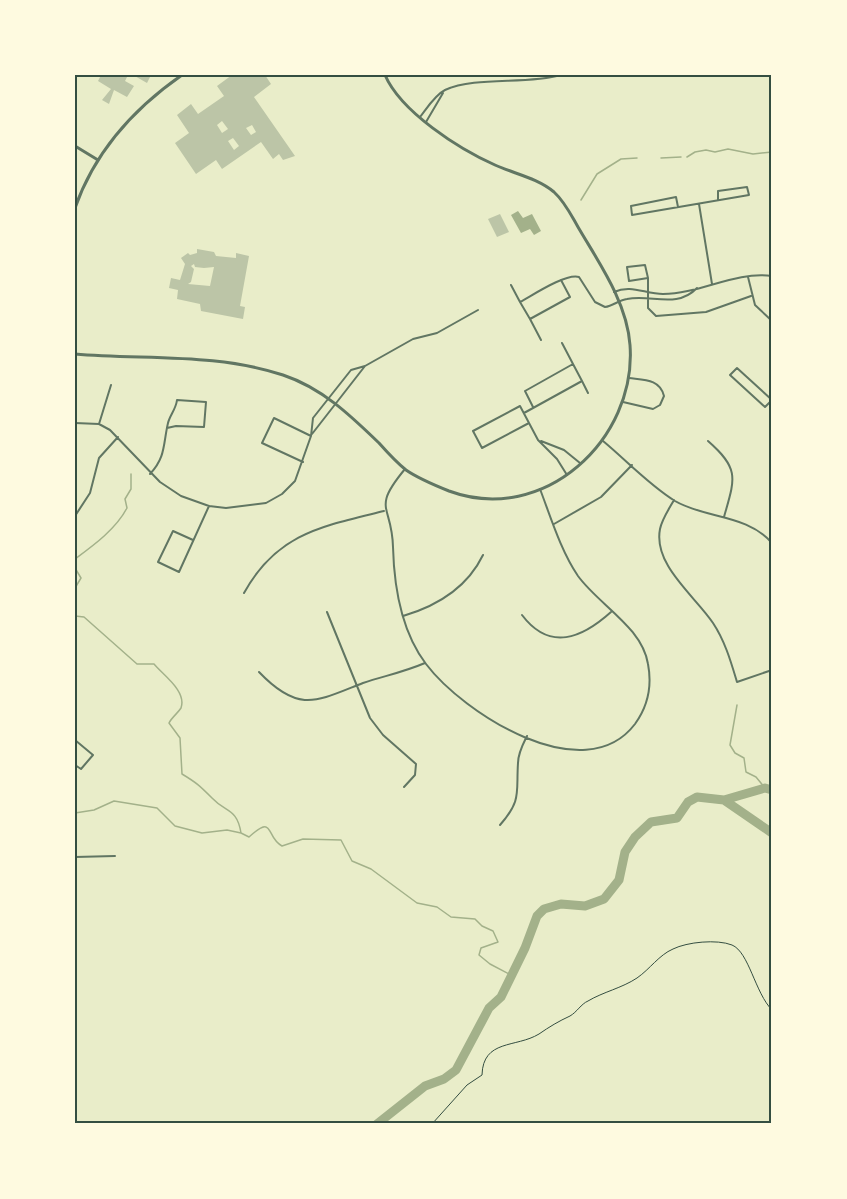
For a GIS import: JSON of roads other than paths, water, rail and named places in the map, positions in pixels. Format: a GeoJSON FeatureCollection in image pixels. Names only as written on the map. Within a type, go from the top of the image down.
{"type":"FeatureCollection","features":[{"type":"Feature","properties":{"kind":"street"},"geometry":{"type":"LineString","coordinates":[[75,208],[98,160],[136,111],[182,75]]}},
{"type":"Feature","properties":{"kind":"street"},"geometry":{"type":"LineString","coordinates":[[75,354],[244,363],[286,376],[328,397],[405,469],[426,481],[463,494],[508,496],[540,489],[567,475],[581,464],[603,441],[623,402],[629,378],[630,343],[614,292],[567,207],[557,195],[537,181],[482,159],[426,122],[402,103],[385,75]]}},
{"type":"Feature","properties":{"kind":"street"},"geometry":{"type":"LineString","coordinates":[[420,117],[444,90],[561,75]]}},
{"type":"Feature","properties":{"kind":"street"},"geometry":{"type":"LineString","coordinates":[[426,122],[444,90]]}},
{"type":"Feature","properties":{"kind":"street"},"geometry":{"type":"LineString","coordinates":[[75,146],[98,160]]}},
{"type":"Feature","properties":{"kind":"street"},"geometry":{"type":"LineString","coordinates":[[678,207],[676,197],[631,206],[632,214],[678,207],[749,195],[747,187],[718,191],[718,200]]}},
{"type":"Feature","properties":{"kind":"street"},"geometry":{"type":"LineString","coordinates":[[699,203],[712,284]]}},
{"type":"Feature","properties":{"kind":"street"},"geometry":{"type":"LineString","coordinates":[[648,278],[629,281],[627,267],[645,265],[648,278],[651,313],[668,315],[706,312],[751,296]]}},
{"type":"Feature","properties":{"kind":"street"},"geometry":{"type":"LineString","coordinates":[[520,302],[571,276],[579,277],[599,306],[605,307],[628,298],[674,300],[690,294],[697,288]]}},
{"type":"Feature","properties":{"kind":"street"},"geometry":{"type":"LineString","coordinates":[[614,292],[628,287],[649,292],[675,293],[748,277],[772,276]]}},
{"type":"Feature","properties":{"kind":"street"},"geometry":{"type":"LineString","coordinates":[[748,277],[751,296],[755,304],[772,321]]}},
{"type":"Feature","properties":{"kind":"street"},"geometry":{"type":"LineString","coordinates":[[530,320],[570,297],[561,280]]}},
{"type":"Feature","properties":{"kind":"street"},"geometry":{"type":"LineString","coordinates":[[511,285],[541,340]]}},
{"type":"Feature","properties":{"kind":"street"},"geometry":{"type":"LineString","coordinates":[[311,436],[309,429],[313,418],[351,370],[365,366],[413,339],[437,333],[478,310]]}},
{"type":"Feature","properties":{"kind":"street"},"geometry":{"type":"LineString","coordinates":[[562,343],[588,393]]}},
{"type":"Feature","properties":{"kind":"street"},"geometry":{"type":"LineString","coordinates":[[533,407],[525,391],[573,364]]}},
{"type":"Feature","properties":{"kind":"street"},"geometry":{"type":"LineString","coordinates":[[75,423],[99,424],[118,437],[150,474],[170,490],[209,506],[246,507],[274,500],[295,481],[311,436],[365,366]]}},
{"type":"Feature","properties":{"kind":"street"},"geometry":{"type":"LineString","coordinates":[[737,368],[772,400],[765,407],[730,375],[737,368]]}},
{"type":"Feature","properties":{"kind":"street"},"geometry":{"type":"LineString","coordinates":[[623,402],[653,409],[660,405],[664,396],[656,382],[629,378]]}},
{"type":"Feature","properties":{"kind":"street"},"geometry":{"type":"LineString","coordinates":[[524,412],[582,381]]}},
{"type":"Feature","properties":{"kind":"street"},"geometry":{"type":"LineString","coordinates":[[99,424],[111,385]]}},
{"type":"Feature","properties":{"kind":"street"},"geometry":{"type":"LineString","coordinates":[[150,474],[164,455],[167,428],[177,400],[206,402],[204,427],[167,428]]}},
{"type":"Feature","properties":{"kind":"street"},"geometry":{"type":"LineString","coordinates":[[529,423],[482,448],[473,431],[520,406],[524,412],[538,440],[557,459],[567,475]]}},
{"type":"Feature","properties":{"kind":"street"},"geometry":{"type":"LineString","coordinates":[[303,462],[262,443],[274,418],[311,436]]}},
{"type":"Feature","properties":{"kind":"street"},"geometry":{"type":"LineString","coordinates":[[75,516],[90,493],[99,458],[118,437]]}},
{"type":"Feature","properties":{"kind":"street"},"geometry":{"type":"LineString","coordinates":[[538,440],[564,450],[581,464]]}},
{"type":"Feature","properties":{"kind":"street"},"geometry":{"type":"LineString","coordinates":[[603,441],[674,500],[757,530],[772,543]]}},
{"type":"Feature","properties":{"kind":"street"},"geometry":{"type":"LineString","coordinates":[[708,441],[730,464],[733,474],[724,517]]}},
{"type":"Feature","properties":{"kind":"street"},"geometry":{"type":"LineString","coordinates":[[554,524],[601,497],[632,465]]}},
{"type":"Feature","properties":{"kind":"street"},"geometry":{"type":"LineString","coordinates":[[405,469],[384,497],[384,511],[391,531],[396,587],[403,616],[425,663],[473,709],[547,745],[581,751],[610,744],[629,731],[637,720],[648,694],[648,662],[642,646],[573,569],[540,489]]}},
{"type":"Feature","properties":{"kind":"street"},"geometry":{"type":"LineString","coordinates":[[674,500],[660,529],[661,553],[714,624],[726,647],[737,682],[772,670]]}},
{"type":"Feature","properties":{"kind":"street"},"geometry":{"type":"LineString","coordinates":[[193,540],[173,531],[158,562],[179,572],[209,506]]}},
{"type":"Feature","properties":{"kind":"street"},"geometry":{"type":"LineString","coordinates":[[244,593],[266,560],[308,531],[384,511]]}},
{"type":"Feature","properties":{"kind":"street"},"geometry":{"type":"LineString","coordinates":[[403,616],[429,607],[453,593],[469,577],[483,555]]}},
{"type":"Feature","properties":{"kind":"street"},"geometry":{"type":"LineString","coordinates":[[327,612],[356,686],[375,726],[416,764],[415,775],[404,787]]}},
{"type":"Feature","properties":{"kind":"street"},"geometry":{"type":"LineString","coordinates":[[522,615],[530,626],[541,632],[565,637],[583,634],[611,612]]}},
{"type":"Feature","properties":{"kind":"street"},"geometry":{"type":"LineString","coordinates":[[259,672],[281,692],[300,699],[321,700],[356,686],[404,673],[425,663]]}},
{"type":"Feature","properties":{"kind":"street"},"geometry":{"type":"LineString","coordinates":[[500,825],[511,813],[518,797],[518,757],[527,736]]}},
{"type":"Feature","properties":{"kind":"street"},"geometry":{"type":"LineString","coordinates":[[75,740],[93,755],[81,770],[75,765]]}},
{"type":"Feature","properties":{"kind":"street"},"geometry":{"type":"LineString","coordinates":[[75,857],[115,856]]}},
{"type":"Feature","properties":{"kind":"waterway"},"geometry":{"type":"LineString","coordinates":[[687,157],[695,152],[706,150],[715,152],[728,149],[753,154],[772,152]]}},
{"type":"Feature","properties":{"kind":"waterway"},"geometry":{"type":"LineString","coordinates":[[661,158],[681,157]]}},
{"type":"Feature","properties":{"kind":"waterway"},"geometry":{"type":"LineString","coordinates":[[581,200],[597,174],[621,159],[637,158]]}},
{"type":"Feature","properties":{"kind":"waterway"},"geometry":{"type":"LineString","coordinates":[[75,559],[104,536],[122,516],[127,508],[125,499],[131,489],[131,474]]}},
{"type":"Feature","properties":{"kind":"waterway"},"geometry":{"type":"LineString","coordinates":[[75,568],[81,578],[75,588]]}},
{"type":"Feature","properties":{"kind":"waterway"},"geometry":{"type":"LineString","coordinates":[[75,616],[84,617],[137,664],[154,664],[173,684],[182,702],[181,708],[169,723],[180,738],[182,774],[234,815],[241,833],[249,837],[257,830],[266,827],[282,846],[303,839],[341,840],[352,861],[371,869],[417,903],[437,907],[451,917],[475,919],[482,926],[493,931],[498,942],[481,948],[479,955],[490,964],[511,975]]}},
{"type":"Feature","properties":{"kind":"waterway"},"geometry":{"type":"LineString","coordinates":[[737,705],[730,745],[735,753],[744,758],[746,772],[756,777],[765,788]]}},
{"type":"Feature","properties":{"kind":"waterway"},"geometry":{"type":"LineString","coordinates":[[377,1124],[425,1086],[444,1079],[456,1070],[489,1008],[501,997],[525,948],[537,916],[544,909],[561,904],[585,906],[604,899],[619,880],[625,852],[635,837],[651,822],[677,818],[688,802],[697,797],[724,800],[765,788],[772,790]]}},
{"type":"Feature","properties":{"kind":"waterway"},"geometry":{"type":"LineString","coordinates":[[724,800],[772,833]]}},
{"type":"Feature","properties":{"kind":"waterway"},"geometry":{"type":"LineString","coordinates":[[75,813],[94,810],[114,801],[157,808],[175,826],[202,833],[227,830],[241,833]]}}]}
